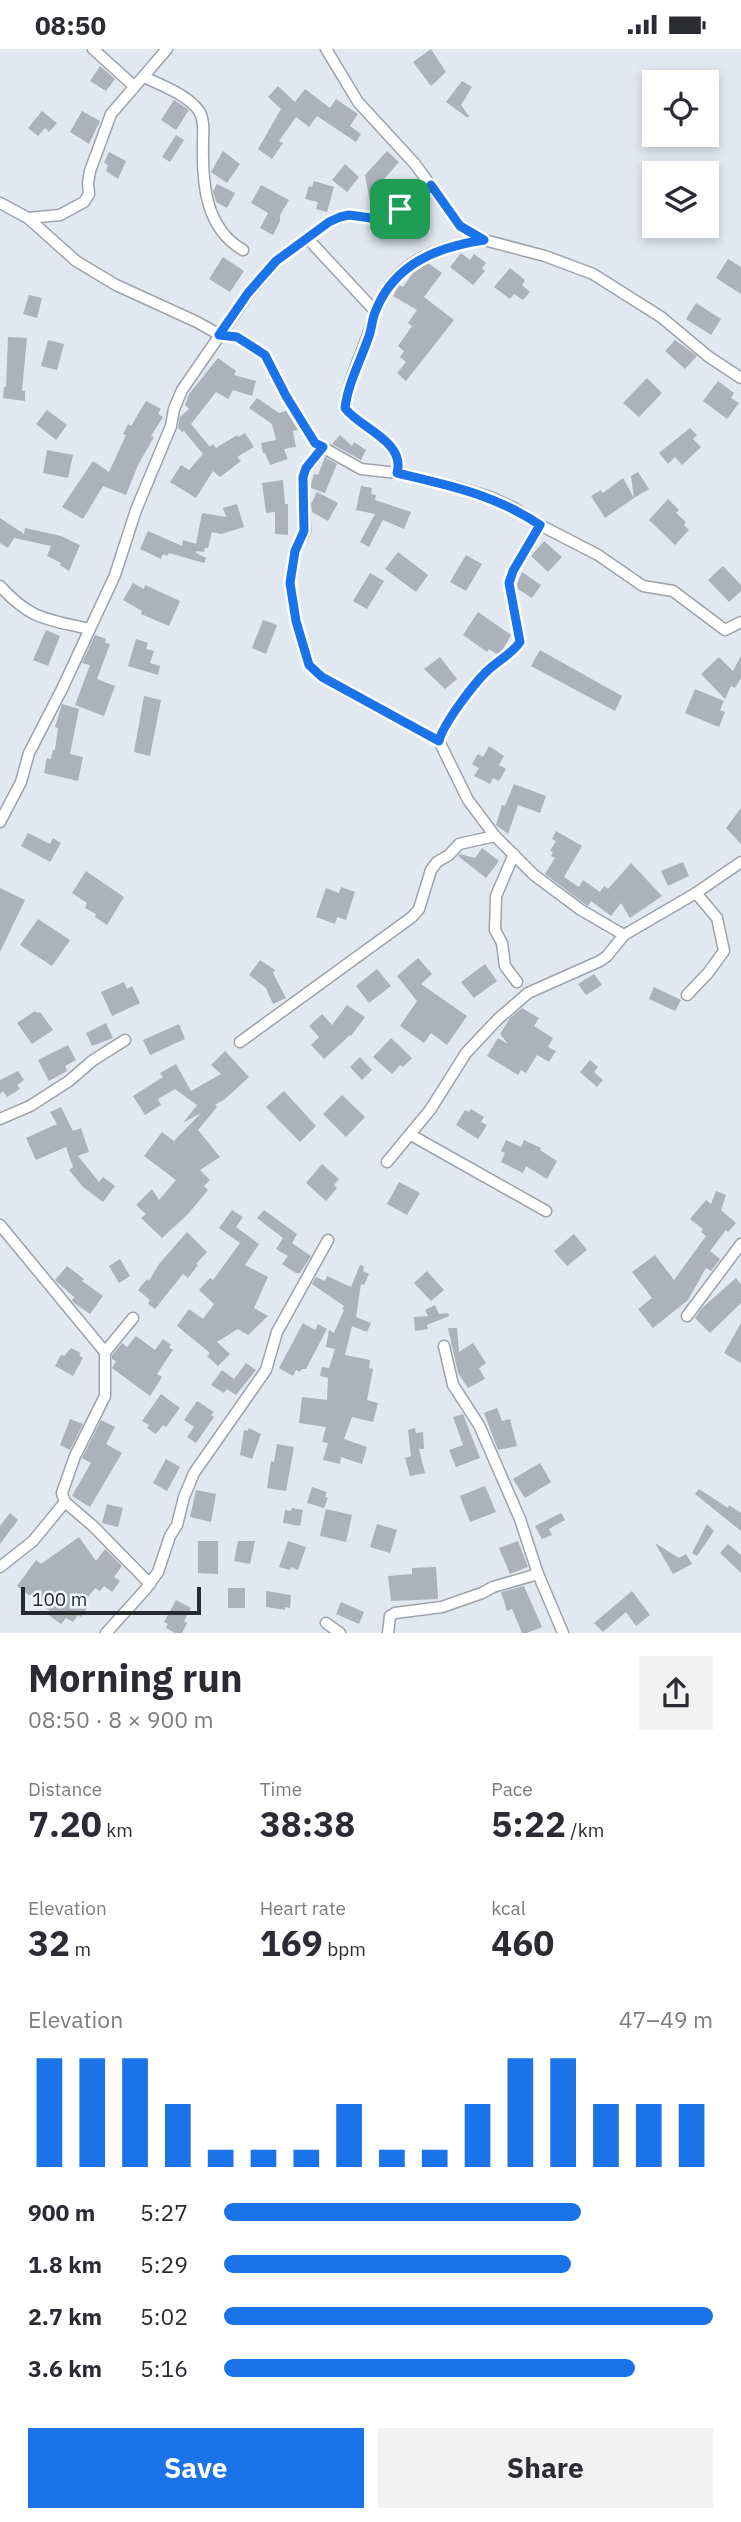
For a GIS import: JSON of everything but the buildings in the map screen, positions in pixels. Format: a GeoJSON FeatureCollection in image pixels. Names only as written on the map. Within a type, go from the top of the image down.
{"type":"FeatureCollection","features":[{"type":"Feature","properties":{"kind":"street"},"geometry":{"type":"LineString","coordinates":[[93,49],[134,86]]}},
{"type":"Feature","properties":{"kind":"street"},"geometry":{"type":"LineString","coordinates":[[28,218],[60,215],[84,202],[89,194],[90,171],[108,121],[167,49]]}},
{"type":"Feature","properties":{"kind":"street"},"geometry":{"type":"LineString","coordinates":[[326,49],[358,102],[376,119],[431,185],[460,226],[484,240],[555,259],[593,274],[661,317],[709,357],[741,378]]}},
{"type":"Feature","properties":{"kind":"street"},"geometry":{"type":"LineString","coordinates":[[144,77],[182,97],[199,111],[203,130],[203,180],[209,207],[218,226],[232,244],[243,250]]}},
{"type":"Feature","properties":{"kind":"street"},"geometry":{"type":"LineString","coordinates":[[0,822],[21,782],[29,753],[115,575],[136,510],[171,426],[182,390],[219,335],[248,293],[276,261],[340,217],[387,217],[422,196],[431,185]]}},
{"type":"Feature","properties":{"kind":"street"},"geometry":{"type":"LineString","coordinates":[[0,203],[28,218],[76,261],[116,285],[219,335],[237,337],[265,355],[315,443],[361,468],[397,473],[490,497],[598,555],[643,586],[673,591],[725,630],[741,622]]}},
{"type":"Feature","properties":{"kind":"street"},"geometry":{"type":"LineString","coordinates":[[308,239],[375,311]]}},
{"type":"Feature","properties":{"kind":"street"},"geometry":{"type":"LineString","coordinates":[[397,473],[399,466],[382,437],[352,418],[345,408],[352,380],[371,333],[375,311],[391,282],[408,265],[437,251],[484,240]]}},
{"type":"Feature","properties":{"kind":"street"},"geometry":{"type":"LineString","coordinates":[[323,447],[306,468],[303,477],[304,531],[295,551],[290,583],[296,621],[309,665],[331,682],[439,741],[468,800],[495,836],[544,882],[581,910],[624,935]]}},
{"type":"Feature","properties":{"kind":"street"},"geometry":{"type":"LineString","coordinates":[[439,741],[447,723],[487,671],[520,642],[509,583],[513,571],[540,525]]}},
{"type":"Feature","properties":{"kind":"street"},"geometry":{"type":"LineString","coordinates":[[0,586],[24,610],[38,617],[89,629]]}},
{"type":"Feature","properties":{"kind":"street"},"geometry":{"type":"LineString","coordinates":[[240,1042],[412,917],[419,909],[431,870],[459,844],[495,836]]}},
{"type":"Feature","properties":{"kind":"street"},"geometry":{"type":"LineString","coordinates":[[514,854],[496,896],[495,930],[502,943],[505,966],[517,982]]}},
{"type":"Feature","properties":{"kind":"street"},"geometry":{"type":"LineString","coordinates":[[387,1162],[430,1110],[466,1053],[498,1019],[528,993],[600,961],[624,935],[696,893],[741,862]]}},
{"type":"Feature","properties":{"kind":"street"},"geometry":{"type":"LineString","coordinates":[[687,995],[724,951],[717,918],[696,893]]}},
{"type":"Feature","properties":{"kind":"street"},"geometry":{"type":"LineString","coordinates":[[0,1119],[30,1106],[125,1040]]}},
{"type":"Feature","properties":{"kind":"street"},"geometry":{"type":"LineString","coordinates":[[411,1135],[547,1211]]}},
{"type":"Feature","properties":{"kind":"street"},"geometry":{"type":"LineString","coordinates":[[0,1225],[105,1352],[105,1396],[65,1481],[62,1493],[65,1503],[150,1584]]}},
{"type":"Feature","properties":{"kind":"street"},"geometry":{"type":"LineString","coordinates":[[106,1633],[158,1572],[194,1473],[266,1370],[277,1332],[328,1240]]}},
{"type":"Feature","properties":{"kind":"street"},"geometry":{"type":"LineString","coordinates":[[687,1316],[741,1244]]}},
{"type":"Feature","properties":{"kind":"street"},"geometry":{"type":"LineString","coordinates":[[105,1352],[133,1318]]}},
{"type":"Feature","properties":{"kind":"street"},"geometry":{"type":"LineString","coordinates":[[444,1346],[453,1385],[479,1425],[520,1519],[538,1574],[563,1633]]}},
{"type":"Feature","properties":{"kind":"street"},"geometry":{"type":"LineString","coordinates":[[0,1567],[33,1541],[65,1503]]}},
{"type":"Feature","properties":{"kind":"street"},"geometry":{"type":"LineString","coordinates":[[388,1633],[390,1616],[395,1613],[442,1607],[538,1574]]}},
{"type":"Feature","properties":{"kind":"street"},"geometry":{"type":"LineString","coordinates":[[326,1623],[340,1633]]}},
{"type":"Feature","properties":{"kind":"route"},"geometry":{"type":"LineString","coordinates":[[431,185],[460,226],[484,240],[468,242],[422,257],[408,265],[391,282],[375,311],[371,333],[352,380],[345,408],[352,418],[382,437],[399,466],[397,473],[490,497],[514,508],[540,525],[513,571],[509,583],[520,642],[487,671],[447,723],[439,741],[322,677],[309,665],[296,621],[290,583],[295,551],[306,519],[303,477],[306,468],[323,447],[315,443],[265,355],[237,337],[219,335],[248,293],[276,261],[329,222],[349,215],[387,217],[400,209],[422,196],[431,185]]}}]}
